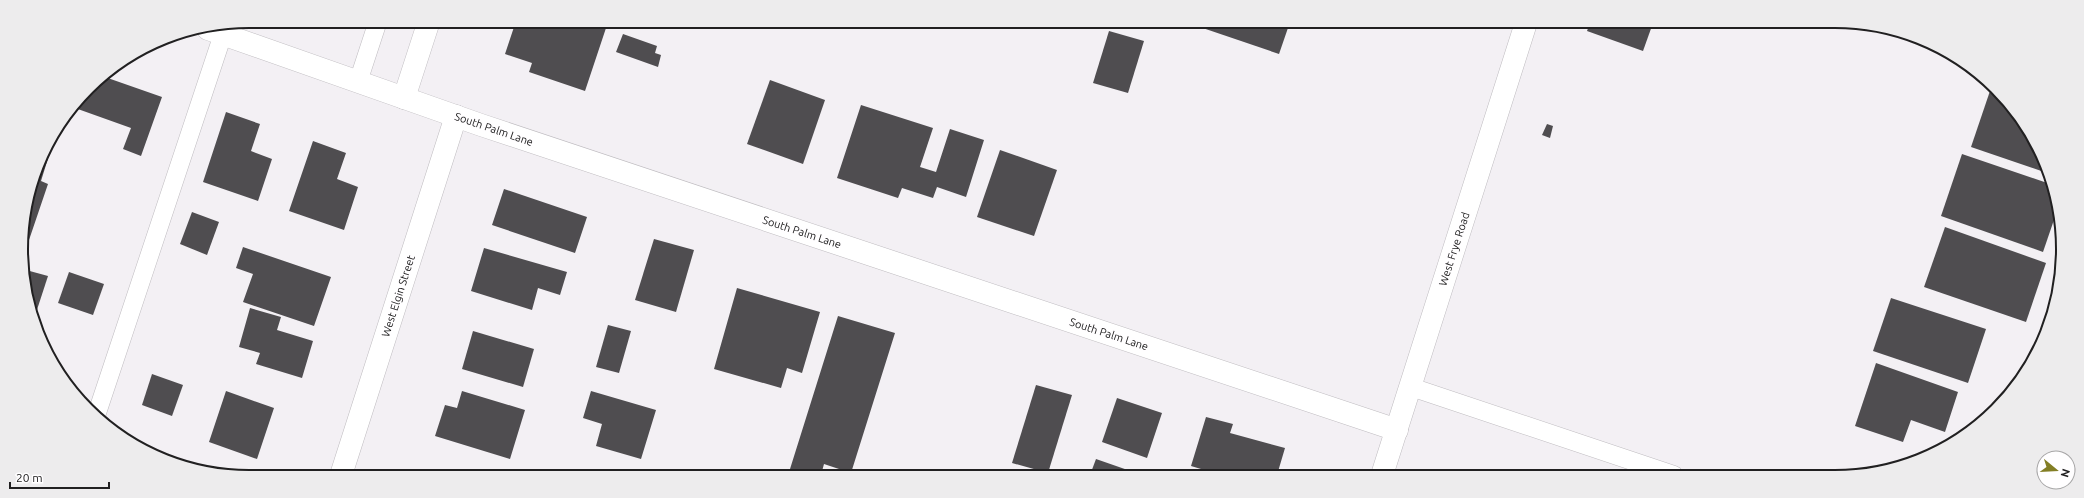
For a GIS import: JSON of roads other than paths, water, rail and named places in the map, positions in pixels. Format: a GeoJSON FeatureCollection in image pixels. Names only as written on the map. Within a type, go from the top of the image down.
{"type":"FeatureCollection","features":[{"type":"Feature","properties":{"kind":"street"},"geometry":{"type":"LineString","coordinates":[[404,98],[427,28]]}},
{"type":"Feature","properties":{"kind":"street","name":"West Frye Road"},"geometry":{"type":"LineString","coordinates":[[1384,470],[1524,28]]}},
{"type":"Feature","properties":{"kind":"street","name":"South Palm Lane"},"geometry":{"type":"LineString","coordinates":[[215,32],[456,116],[1396,430]]}},
{"type":"Feature","properties":{"kind":"street","name":"West Elgin Street"},"geometry":{"type":"LineString","coordinates":[[343,470],[456,116]]}},
{"type":"Feature","properties":{"kind":"lane"},"geometry":{"type":"LineString","coordinates":[[358,82],[376,28]]}},
{"type":"Feature","properties":{"kind":"lane"},"geometry":{"type":"LineString","coordinates":[[98,410],[215,32]]}},
{"type":"Feature","properties":{"kind":"lane"},"geometry":{"type":"LineString","coordinates":[[1411,387],[1659,470]]}}]}
